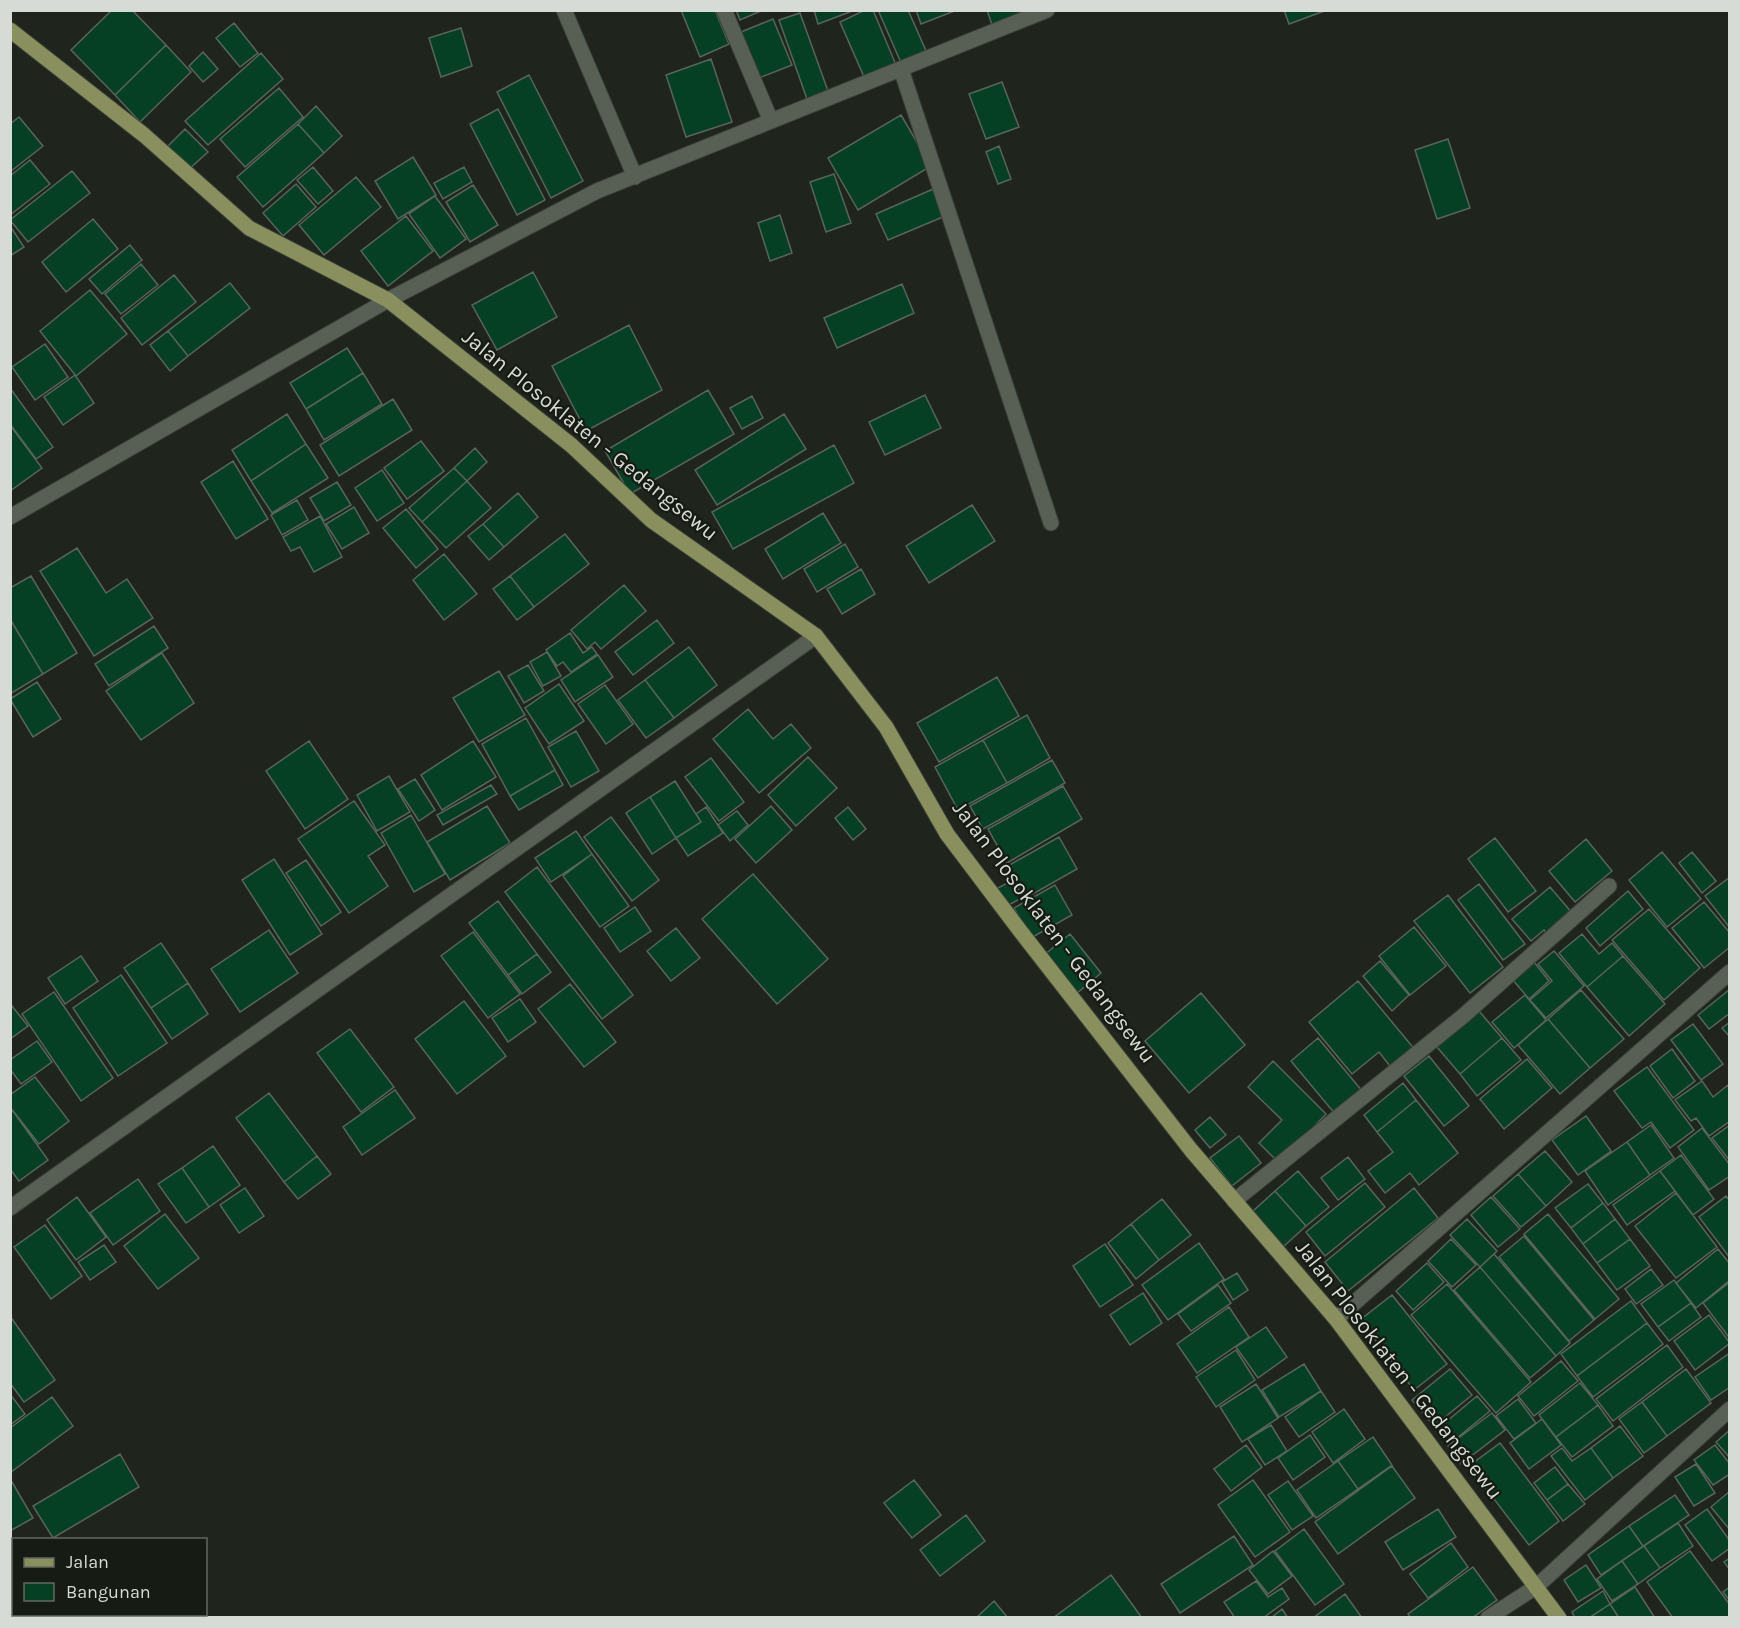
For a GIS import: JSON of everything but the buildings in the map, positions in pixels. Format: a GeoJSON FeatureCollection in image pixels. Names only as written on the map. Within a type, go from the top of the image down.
{"type":"FeatureCollection","features":[{"type":"Feature","properties":{"kind":"main road","name":"Jalan Plosoklaten - Gedangsewu"},"geometry":{"type":"LineString","coordinates":[[10,30],[144,135],[249,228],[388,300],[571,445],[651,520],[816,636],[886,727],[947,834],[1021,932],[1191,1150],[1336,1319],[1559,1617]]}},
{"type":"Feature","properties":{"kind":"street"},"geometry":{"type":"LineString","coordinates":[[564,10],[635,177]]}},
{"type":"Feature","properties":{"kind":"street"},"geometry":{"type":"LineString","coordinates":[[724,10],[771,121]]}},
{"type":"Feature","properties":{"kind":"street"},"geometry":{"type":"LineString","coordinates":[[10,517],[388,300],[597,191],[1047,10]]}},
{"type":"Feature","properties":{"kind":"street"},"geometry":{"type":"LineString","coordinates":[[901,69],[1051,523]]}},
{"type":"Feature","properties":{"kind":"street"},"geometry":{"type":"LineString","coordinates":[[10,1208],[816,636]]}},
{"type":"Feature","properties":{"kind":"street"},"geometry":{"type":"LineString","coordinates":[[1234,1201],[1462,1017],[1609,886]]}},
{"type":"Feature","properties":{"kind":"street"},"geometry":{"type":"LineString","coordinates":[[1336,1319],[1729,975]]}},
{"type":"Feature","properties":{"kind":"street"},"geometry":{"type":"LineString","coordinates":[[1488,1617],[1537,1586],[1730,1409]]}}]}
